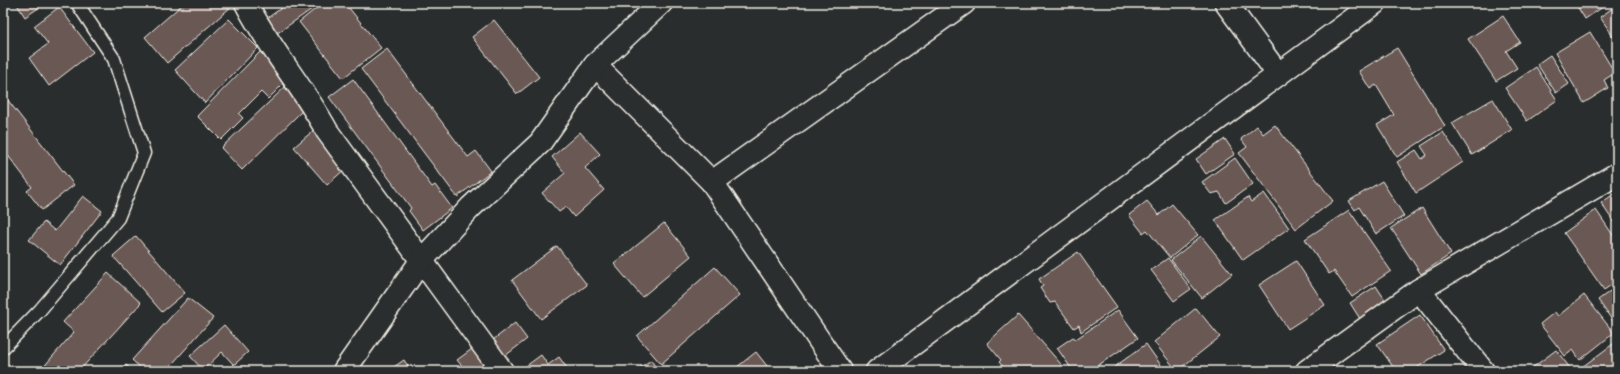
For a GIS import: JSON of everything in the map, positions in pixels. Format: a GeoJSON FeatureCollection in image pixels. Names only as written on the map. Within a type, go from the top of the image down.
{"type":"FeatureCollection","features":[{"type":"Feature","properties":{"kind":"street"},"geometry":{"type":"LineString","coordinates":[[246,3],[257,24],[311,103],[327,131],[502,371]]}},
{"type":"Feature","properties":{"kind":"street"},"geometry":{"type":"LineString","coordinates":[[344,371],[421,261],[471,207],[540,143],[595,65],[661,3]]}},
{"type":"Feature","properties":{"kind":"street"},"geometry":{"type":"LineString","coordinates":[[712,182],[964,3]]}},
{"type":"Feature","properties":{"kind":"street"},"geometry":{"type":"LineString","coordinates":[[1226,3],[1278,74]]}},
{"type":"Feature","properties":{"kind":"street"},"geometry":{"type":"LineString","coordinates":[[877,371],[1375,3]]}},
{"type":"Feature","properties":{"kind":"street"},"geometry":{"type":"LineString","coordinates":[[595,65],[712,182],[840,371]]}},
{"type":"Feature","properties":{"kind":"street"},"geometry":{"type":"LineString","coordinates":[[1307,371],[1419,290],[1617,174]]}},
{"type":"Feature","properties":{"kind":"street"},"geometry":{"type":"LineString","coordinates":[[1419,290],[1484,371]]}},
{"type":"Feature","properties":{"kind":"lane"},"geometry":{"type":"LineString","coordinates":[[3,348],[40,310],[118,218],[144,153],[114,59],[77,3]]}},
{"type":"Feature","properties":{"kind":"building"},"geometry":{"type":"Polygon","coordinates":[[[16,3],[46,3],[25,17],[16,3]]]}},
{"type":"Feature","properties":{"kind":"building"},"geometry":{"type":"Polygon","coordinates":[[[184,3],[229,3],[232,6],[167,63],[145,37],[184,3]]]}},
{"type":"Feature","properties":{"kind":"building"},"geometry":{"type":"Polygon","coordinates":[[[286,3],[309,3],[312,9],[276,34],[266,19],[287,4],[286,3]]]}},
{"type":"Feature","properties":{"kind":"building"},"geometry":{"type":"Polygon","coordinates":[[[323,3],[345,3],[381,48],[343,78],[299,22],[323,3]]]}},
{"type":"Feature","properties":{"kind":"building"},"geometry":{"type":"Polygon","coordinates":[[[1575,3],[1609,3],[1585,19],[1575,3]]]}},
{"type":"Feature","properties":{"kind":"building"},"geometry":{"type":"Polygon","coordinates":[[[1617,5],[1617,42],[1600,17],[1617,5]]]}},
{"type":"Feature","properties":{"kind":"building"},"geometry":{"type":"Polygon","coordinates":[[[59,7],[93,52],[49,86],[29,58],[48,44],[34,26],[59,7]]]}},
{"type":"Feature","properties":{"kind":"building"},"geometry":{"type":"Polygon","coordinates":[[[1503,16],[1520,42],[1506,51],[1517,68],[1496,81],[1468,39],[1503,16]]]}},
{"type":"Feature","properties":{"kind":"building"},"geometry":{"type":"Polygon","coordinates":[[[229,19],[258,48],[205,103],[175,70],[229,19]]]}},
{"type":"Feature","properties":{"kind":"building"},"geometry":{"type":"Polygon","coordinates":[[[494,20],[539,77],[517,94],[472,37],[494,20]]]}},
{"type":"Feature","properties":{"kind":"building"},"geometry":{"type":"Polygon","coordinates":[[[1590,32],[1615,73],[1604,80],[1608,88],[1584,103],[1555,53],[1590,32]]]}},
{"type":"Feature","properties":{"kind":"building"},"geometry":{"type":"Polygon","coordinates":[[[1397,48],[1445,126],[1397,157],[1377,125],[1394,115],[1376,85],[1370,89],[1359,71],[1397,48]]]}},
{"type":"Feature","properties":{"kind":"building"},"geometry":{"type":"Polygon","coordinates":[[[387,49],[468,157],[476,151],[491,171],[457,197],[361,69],[387,49]]]}},
{"type":"Feature","properties":{"kind":"building"},"geometry":{"type":"Polygon","coordinates":[[[260,52],[288,79],[268,99],[261,92],[239,114],[243,118],[221,140],[197,116],[260,52]]]}},
{"type":"Feature","properties":{"kind":"building"},"geometry":{"type":"Polygon","coordinates":[[[1550,55],[1569,84],[1556,93],[1537,64],[1550,55]]]}},
{"type":"Feature","properties":{"kind":"building"},"geometry":{"type":"Polygon","coordinates":[[[1536,67],[1557,100],[1527,121],[1505,88],[1536,67]]]}},
{"type":"Feature","properties":{"kind":"building"},"geometry":{"type":"Polygon","coordinates":[[[353,79],[432,187],[435,185],[452,208],[423,230],[409,211],[411,208],[329,97],[353,79]]]}},
{"type":"Feature","properties":{"kind":"building"},"geometry":{"type":"Polygon","coordinates":[[[286,86],[306,107],[242,170],[221,148],[286,86]]]}},
{"type":"Feature","properties":{"kind":"building"},"geometry":{"type":"Polygon","coordinates":[[[3,94],[74,185],[42,210],[27,191],[32,187],[3,149],[3,94]]]}},
{"type":"Feature","properties":{"kind":"building"},"geometry":{"type":"Polygon","coordinates":[[[1493,99],[1512,130],[1472,155],[1452,123],[1493,99]]]}},
{"type":"Feature","properties":{"kind":"building"},"geometry":{"type":"Polygon","coordinates":[[[1275,125],[1333,201],[1296,229],[1239,153],[1247,147],[1241,139],[1257,126],[1263,134],[1275,125]]]}},
{"type":"Feature","properties":{"kind":"building"},"geometry":{"type":"Polygon","coordinates":[[[314,130],[346,168],[327,185],[294,147],[314,130]]]}},
{"type":"Feature","properties":{"kind":"building"},"geometry":{"type":"Polygon","coordinates":[[[580,132],[600,154],[585,168],[604,190],[574,217],[566,207],[559,212],[542,193],[565,173],[552,157],[580,132]]]}},
{"type":"Feature","properties":{"kind":"building"},"geometry":{"type":"Polygon","coordinates":[[[1443,132],[1463,162],[1416,193],[1397,162],[1416,150],[1422,159],[1427,155],[1421,146],[1443,132]]]}},
{"type":"Feature","properties":{"kind":"building"},"geometry":{"type":"Polygon","coordinates":[[[1225,139],[1235,154],[1206,174],[1196,159],[1225,139]]]}},
{"type":"Feature","properties":{"kind":"building"},"geometry":{"type":"Polygon","coordinates":[[[1235,158],[1253,184],[1226,203],[1219,192],[1211,194],[1202,182],[1235,158]]]}},
{"type":"Feature","properties":{"kind":"building"},"geometry":{"type":"Polygon","coordinates":[[[1382,181],[1404,216],[1376,234],[1359,207],[1355,210],[1349,201],[1382,181]]]}},
{"type":"Feature","properties":{"kind":"building"},"geometry":{"type":"Polygon","coordinates":[[[1617,192],[1617,227],[1601,203],[1617,192]]]}},
{"type":"Feature","properties":{"kind":"building"},"geometry":{"type":"Polygon","coordinates":[[[1264,193],[1289,228],[1243,260],[1215,220],[1248,197],[1251,202],[1264,193]]]}},
{"type":"Feature","properties":{"kind":"building"},"geometry":{"type":"Polygon","coordinates":[[[83,196],[102,211],[60,265],[29,240],[44,222],[55,231],[83,196]]]}},
{"type":"Feature","properties":{"kind":"building"},"geometry":{"type":"Polygon","coordinates":[[[1147,201],[1159,215],[1172,204],[1198,235],[1170,258],[1147,230],[1143,233],[1129,215],[1147,201]]]}},
{"type":"Feature","properties":{"kind":"building"},"geometry":{"type":"Polygon","coordinates":[[[1422,208],[1451,254],[1421,274],[1391,228],[1422,208]]]}},
{"type":"Feature","properties":{"kind":"building"},"geometry":{"type":"Polygon","coordinates":[[[1349,210],[1391,271],[1352,297],[1334,271],[1329,274],[1305,239],[1349,210]]]}},
{"type":"Feature","properties":{"kind":"building"},"geometry":{"type":"Polygon","coordinates":[[[1596,210],[1617,241],[1617,281],[1604,290],[1564,233],[1596,210]]]}},
{"type":"Feature","properties":{"kind":"building"},"geometry":{"type":"Polygon","coordinates":[[[664,223],[691,256],[642,297],[614,264],[664,223]]]}},
{"type":"Feature","properties":{"kind":"building"},"geometry":{"type":"Polygon","coordinates":[[[136,236],[185,293],[162,312],[113,256],[136,236]]]}},
{"type":"Feature","properties":{"kind":"building"},"geometry":{"type":"Polygon","coordinates":[[[1201,236],[1232,274],[1202,298],[1171,260],[1201,236]]]}},
{"type":"Feature","properties":{"kind":"building"},"geometry":{"type":"Polygon","coordinates":[[[557,246],[587,285],[541,319],[512,280],[557,246]]]}},
{"type":"Feature","properties":{"kind":"building"},"geometry":{"type":"Polygon","coordinates":[[[1078,252],[1117,307],[1081,332],[1079,325],[1074,328],[1055,302],[1050,303],[1040,288],[1043,286],[1039,279],[1078,252]]]}},
{"type":"Feature","properties":{"kind":"building"},"geometry":{"type":"Polygon","coordinates":[[[1168,258],[1191,289],[1174,301],[1151,270],[1168,258]]]}},
{"type":"Feature","properties":{"kind":"building"},"geometry":{"type":"Polygon","coordinates":[[[1296,261],[1325,305],[1288,329],[1259,285],[1296,261]]]}},
{"type":"Feature","properties":{"kind":"building"},"geometry":{"type":"Polygon","coordinates":[[[715,267],[740,295],[661,364],[637,336],[715,267]]]}},
{"type":"Feature","properties":{"kind":"building"},"geometry":{"type":"Polygon","coordinates":[[[108,273],[141,303],[79,371],[40,371],[74,332],[63,322],[108,273]]]}},
{"type":"Feature","properties":{"kind":"building"},"geometry":{"type":"Polygon","coordinates":[[[1376,286],[1388,304],[1362,322],[1350,303],[1376,286]]]}},
{"type":"Feature","properties":{"kind":"building"},"geometry":{"type":"Polygon","coordinates":[[[1617,286],[1617,327],[1598,300],[1617,286]]]}},
{"type":"Feature","properties":{"kind":"building"},"geometry":{"type":"Polygon","coordinates":[[[1584,295],[1614,333],[1580,360],[1573,350],[1565,356],[1540,324],[1555,312],[1558,316],[1584,295]]]}},
{"type":"Feature","properties":{"kind":"building"},"geometry":{"type":"Polygon","coordinates":[[[188,298],[213,318],[166,371],[144,371],[132,360],[188,298]]]}},
{"type":"Feature","properties":{"kind":"building"},"geometry":{"type":"Polygon","coordinates":[[[1196,308],[1220,337],[1177,371],[1154,342],[1196,308]]]}},
{"type":"Feature","properties":{"kind":"building"},"geometry":{"type":"Polygon","coordinates":[[[1118,310],[1138,338],[1090,371],[1073,371],[1057,348],[1073,337],[1076,339],[1118,310]]]}},
{"type":"Feature","properties":{"kind":"building"},"geometry":{"type":"Polygon","coordinates":[[[1018,315],[1067,371],[1007,371],[999,362],[1001,360],[987,343],[1018,315]]]}},
{"type":"Feature","properties":{"kind":"building"},"geometry":{"type":"Polygon","coordinates":[[[1420,315],[1444,350],[1412,371],[1396,371],[1377,344],[1420,315]]]}},
{"type":"Feature","properties":{"kind":"building"},"geometry":{"type":"Polygon","coordinates":[[[515,323],[527,339],[505,356],[493,340],[515,323]]]}},
{"type":"Feature","properties":{"kind":"building"},"geometry":{"type":"Polygon","coordinates":[[[224,325],[248,352],[234,365],[222,352],[203,370],[190,356],[224,325]]]}},
{"type":"Feature","properties":{"kind":"building"},"geometry":{"type":"Polygon","coordinates":[[[1617,341],[1617,371],[1585,371],[1582,367],[1617,341]]]}},
{"type":"Feature","properties":{"kind":"building"},"geometry":{"type":"Polygon","coordinates":[[[1146,344],[1165,371],[1109,371],[1146,344]]]}},
{"type":"Feature","properties":{"kind":"building"},"geometry":{"type":"Polygon","coordinates":[[[472,349],[486,368],[481,371],[466,371],[457,360],[472,349]]]}},
{"type":"Feature","properties":{"kind":"building"},"geometry":{"type":"Polygon","coordinates":[[[1556,350],[1570,368],[1566,371],[1528,371],[1556,350]]]}},
{"type":"Feature","properties":{"kind":"building"},"geometry":{"type":"Polygon","coordinates":[[[756,352],[771,371],[732,371],[756,352]]]}},
{"type":"Feature","properties":{"kind":"building"},"geometry":{"type":"Polygon","coordinates":[[[541,355],[548,365],[559,357],[569,371],[523,371],[522,369],[541,355]]]}},
{"type":"Feature","properties":{"kind":"building"},"geometry":{"type":"Polygon","coordinates":[[[404,360],[411,371],[388,371],[404,360]]]}},
{"type":"Feature","properties":{"kind":"building"},"geometry":{"type":"Polygon","coordinates":[[[651,360],[658,371],[635,371],[651,360]]]}},
{"type":"Feature","properties":{"kind":"building"},"geometry":{"type":"Polygon","coordinates":[[[126,365],[133,371],[120,371],[126,365]]]}},
{"type":"Feature","properties":{"kind":"building"},"geometry":{"type":"Polygon","coordinates":[[[245,366],[249,371],[235,371],[245,366]]]}}]}
